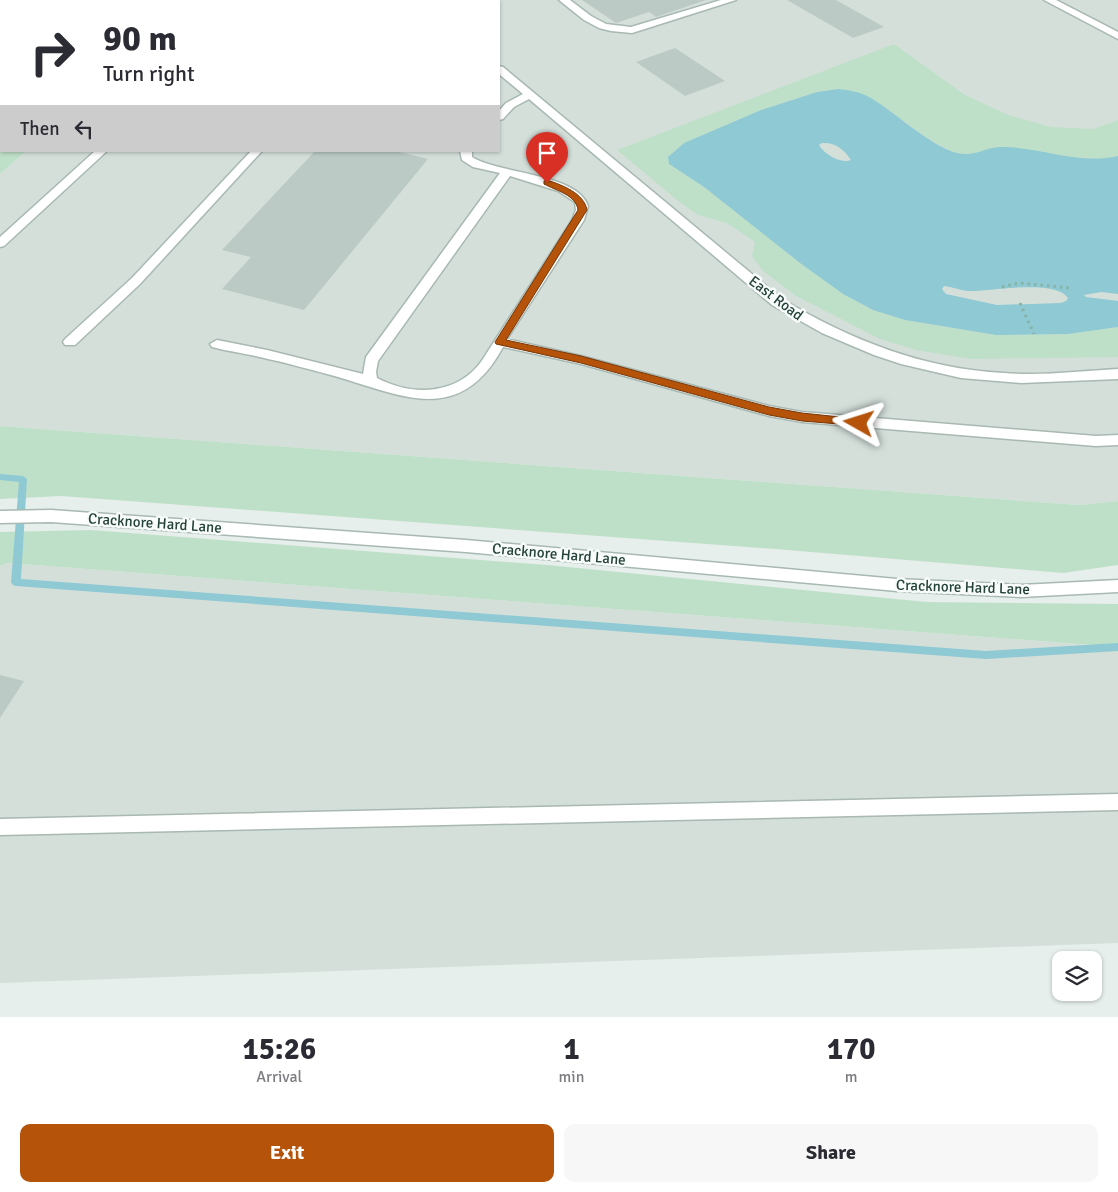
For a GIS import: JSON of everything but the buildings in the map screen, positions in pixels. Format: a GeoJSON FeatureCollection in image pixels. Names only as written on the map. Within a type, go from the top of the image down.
{"type":"FeatureCollection","features":[{"type":"Feature","properties":{"kind":"lane"},"geometry":{"type":"LineString","coordinates":[[564,0],[595,23],[608,29],[623,31],[632,30],[731,0]]}},
{"type":"Feature","properties":{"kind":"lane"},"geometry":{"type":"LineString","coordinates":[[1049,0],[1118,36]]}},
{"type":"Feature","properties":{"kind":"lane","name":"East Road"},"geometry":{"type":"LineString","coordinates":[[500,70],[777,302],[808,322],[886,355],[938,369],[989,377],[1029,379],[1118,374]]}},
{"type":"Feature","properties":{"kind":"lane"},"geometry":{"type":"LineString","coordinates":[[500,116],[510,105],[529,95]]}},
{"type":"Feature","properties":{"kind":"lane"},"geometry":{"type":"LineString","coordinates":[[0,243],[101,152]]}},
{"type":"Feature","properties":{"kind":"lane"},"geometry":{"type":"LineString","coordinates":[[70,342],[136,281],[256,152]]}},
{"type":"Feature","properties":{"kind":"lane"},"geometry":{"type":"LineString","coordinates":[[217,344],[284,358],[371,381],[381,387],[401,393],[428,395],[462,387],[479,374],[582,210],[581,202],[576,196],[556,186],[477,165],[466,158],[466,152]]}},
{"type":"Feature","properties":{"kind":"lane"},"geometry":{"type":"LineString","coordinates":[[371,381],[369,372],[372,360],[507,172]]}},
{"type":"Feature","properties":{"kind":"lane"},"geometry":{"type":"LineString","coordinates":[[500,342],[581,360],[769,411],[802,417],[1096,441],[1118,440]]}},
{"type":"Feature","properties":{"kind":"lane","name":"Cracknore Hard Lane"},"geometry":{"type":"LineString","coordinates":[[0,517],[51,516],[427,543],[898,585],[1020,591],[1118,586]]}},
{"type":"Feature","properties":{"kind":"lane"},"geometry":{"type":"LineString","coordinates":[[0,827],[1118,802]]}},
{"type":"Feature","properties":{"kind":"path"},"geometry":{"type":"LineString","coordinates":[[1002,288],[1018,283],[1070,288]]}},
{"type":"Feature","properties":{"kind":"path"},"geometry":{"type":"LineString","coordinates":[[1020,303],[1034,334]]}},
{"type":"Feature","properties":{"kind":"shaded area"},"geometry":{"type":"Polygon","coordinates":[[[500,0],[1118,0],[1118,501],[1079,505],[0,426],[0,174],[25,152],[500,152],[500,0]]]}},
{"type":"Feature","properties":{"kind":"shaded area"},"geometry":{"type":"Polygon","coordinates":[[[7,563],[1118,647],[1118,943],[0,983],[0,566],[7,563]]]}},
{"type":"Feature","properties":{"kind":"green space"},"geometry":{"type":"Polygon","coordinates":[[[894,44],[965,95],[1008,115],[1051,127],[1093,129],[1118,120],[1118,156],[1107,159],[1072,157],[1005,147],[967,156],[956,154],[926,137],[870,97],[838,89],[817,92],[761,110],[684,143],[668,157],[669,164],[704,187],[800,263],[843,294],[873,310],[905,320],[996,335],[1068,334],[1118,327],[1118,357],[971,359],[916,350],[880,339],[796,296],[763,271],[752,256],[755,242],[727,223],[698,215],[678,201],[617,150],[894,44]]]}},
{"type":"Feature","properties":{"kind":"green space"},"geometry":{"type":"Polygon","coordinates":[[[0,152],[25,152],[0,174],[0,152]]]}},
{"type":"Feature","properties":{"kind":"green space"},"geometry":{"type":"Polygon","coordinates":[[[0,426],[1079,505],[1118,501],[1118,565],[1063,573],[775,549],[61,496],[0,499],[0,426]]]}},
{"type":"Feature","properties":{"kind":"green space"},"geometry":{"type":"Polygon","coordinates":[[[91,530],[547,565],[927,602],[1118,604],[1118,647],[7,563],[0,566],[0,532],[91,530]]]}},
{"type":"Feature","properties":{"kind":"water"},"geometry":{"type":"Polygon","coordinates":[[[838,89],[867,96],[936,144],[956,153],[970,154],[996,147],[1005,147],[1090,159],[1118,156],[1118,294],[1101,292],[1084,295],[1086,297],[1118,301],[1118,327],[1068,334],[996,335],[905,320],[873,310],[843,294],[800,263],[704,187],[669,164],[668,157],[684,143],[761,110],[817,92],[838,89]],[[822,143],[819,145],[828,155],[842,161],[851,160],[839,147],[822,143]],[[944,286],[942,289],[946,294],[997,305],[1061,303],[1068,298],[1061,292],[1036,287],[967,291],[944,286]]]}},
{"type":"Feature","properties":{"kind":"waterway"},"geometry":{"type":"LineString","coordinates":[[0,477],[23,479],[16,582],[986,655],[1118,647]]}},
{"type":"Feature","properties":{"kind":"route"},"geometry":{"type":"LineString","coordinates":[[547,183],[576,196],[581,202],[582,210],[578,220],[500,342],[581,360],[769,411],[802,417],[859,423]]}}]}
